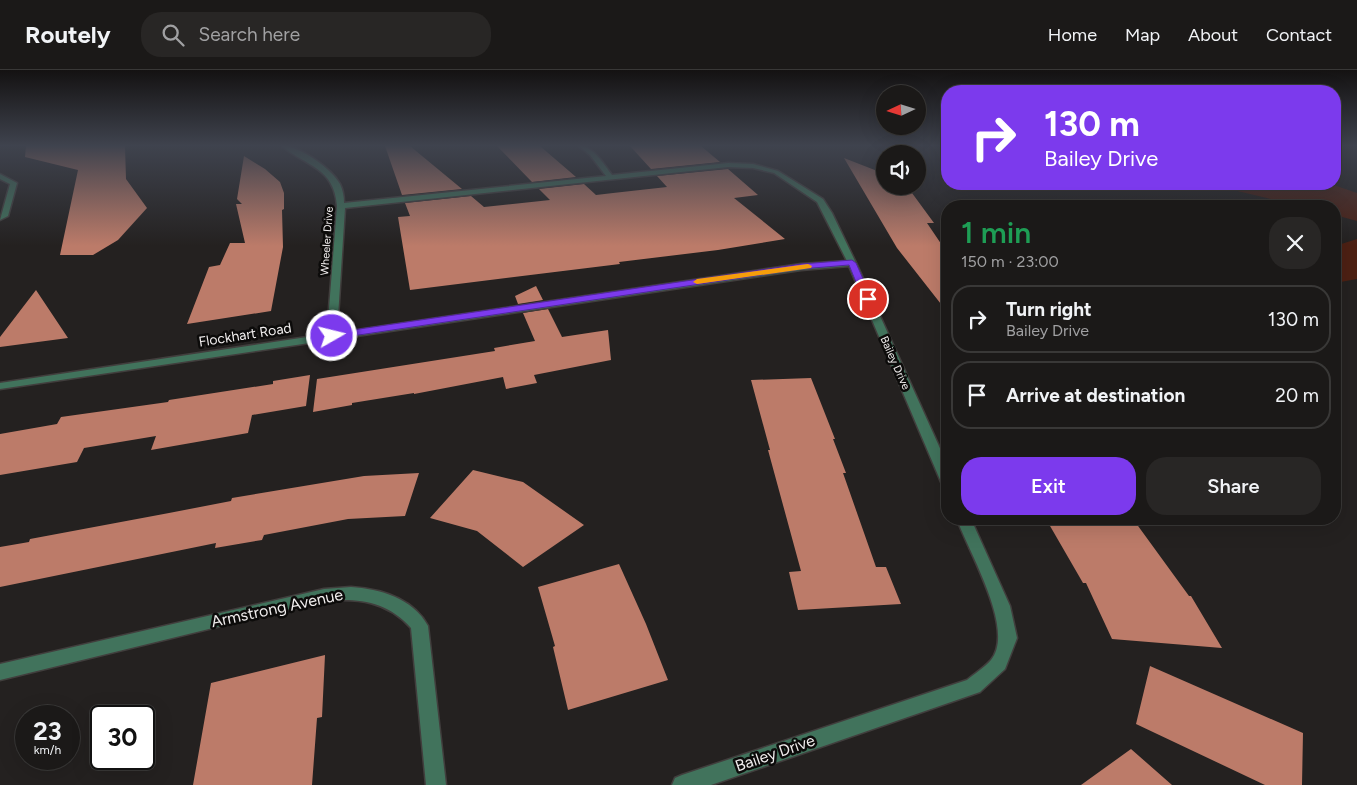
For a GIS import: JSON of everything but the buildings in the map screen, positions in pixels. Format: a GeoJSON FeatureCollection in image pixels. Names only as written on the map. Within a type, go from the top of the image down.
{"type":"FeatureCollection","features":[{"type":"Feature","properties":{"kind":"street"},"geometry":{"type":"LineString","coordinates":[[0,218],[4,216],[14,183],[7,179]]}},
{"type":"Feature","properties":{"kind":"street","name":"Wheeler Drive"},"geometry":{"type":"LineString","coordinates":[[332,336],[341,206],[339,187],[334,179]]}},
{"type":"Feature","properties":{"kind":"street","name":"Bailey Drive"},"geometry":{"type":"LineString","coordinates":[[341,206],[598,179]]}},
{"type":"Feature","properties":{"kind":"street","name":"Bailey Drive"},"geometry":{"type":"LineString","coordinates":[[787,179],[820,201],[828,213],[852,263],[941,466]]}},
{"type":"Feature","properties":{"kind":"street","name":"Flockhart Road"},"geometry":{"type":"LineString","coordinates":[[0,386],[801,267],[852,263]]}},
{"type":"Feature","properties":{"kind":"street","name":"Bailey Drive"},"geometry":{"type":"LineString","coordinates":[[682,785],[972,686],[999,664],[1008,638],[1002,606],[967,525]]}},
{"type":"Feature","properties":{"kind":"street","name":"Armstrong Avenue"},"geometry":{"type":"LineString","coordinates":[[0,672],[324,595],[346,592],[370,594],[392,602],[409,612],[419,626],[436,785]]}},
{"type":"Feature","properties":{"kind":"shaded area"},"geometry":{"type":"Polygon","coordinates":[[[1341,187],[1357,193],[1357,221],[1341,217],[1341,200],[1275,200],[1233,190],[1341,190],[1341,187]]]}},
{"type":"Feature","properties":{"kind":"shaded area"},"geometry":{"type":"Polygon","coordinates":[[[1357,239],[1357,279],[1341,282],[1341,244],[1357,239]]]}},
{"type":"Feature","properties":{"kind":"slow traffic"},"geometry":{"type":"LineString","coordinates":[[697,282],[808,266]]}},
{"type":"Feature","properties":{"kind":"route"},"geometry":{"type":"LineString","coordinates":[[332,336],[801,267],[852,263],[868,299]]}}]}
